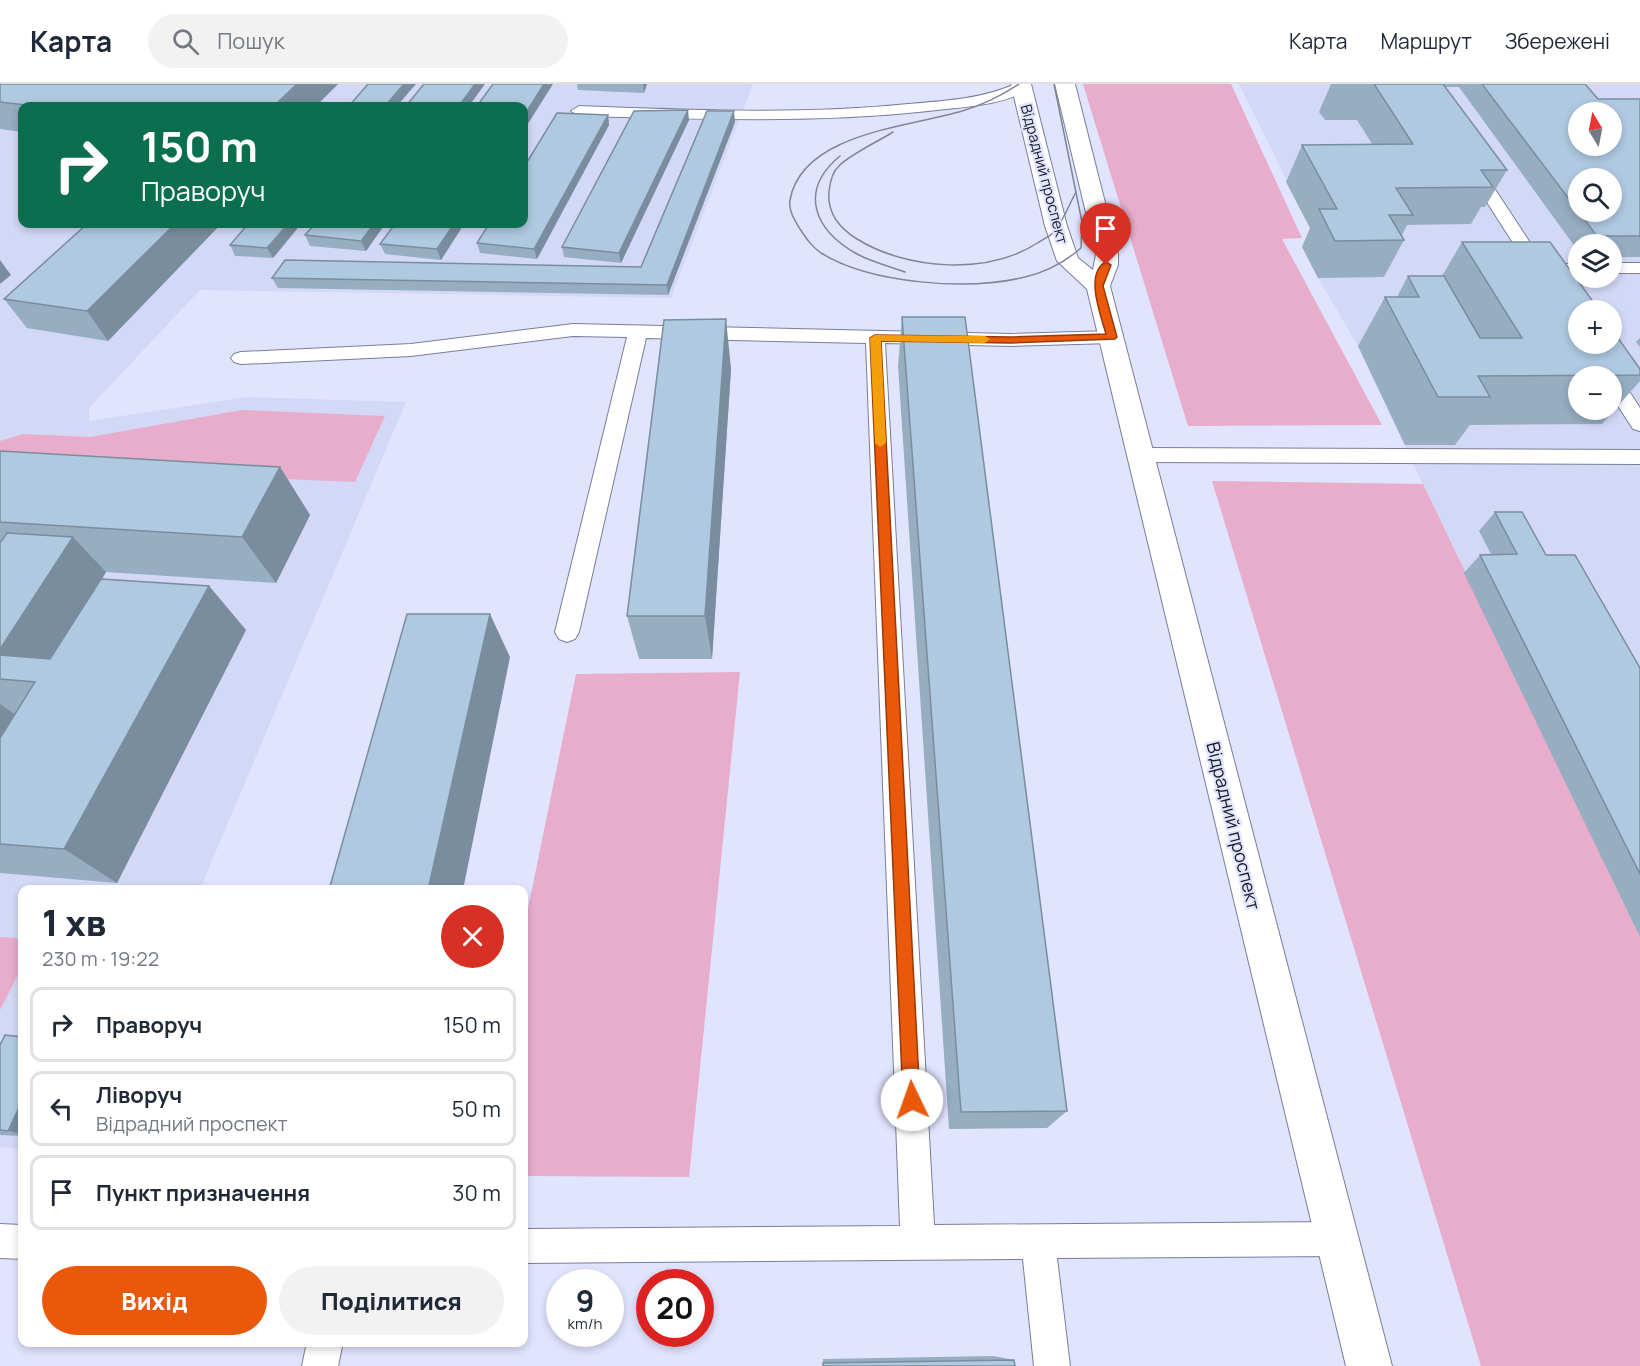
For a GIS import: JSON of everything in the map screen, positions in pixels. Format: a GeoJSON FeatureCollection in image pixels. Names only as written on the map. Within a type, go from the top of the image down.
{"type":"FeatureCollection","features":[{"type":"Feature","properties":{"kind":"main road"},"geometry":{"type":"LineString","coordinates":[[1065,84],[1107,254],[1106,265],[1098,286]]}},
{"type":"Feature","properties":{"kind":"main road","name":"Відрадний проспект"},"geometry":{"type":"LineString","coordinates":[[1021,85],[1056,226],[1068,261],[1098,286],[1112,337],[1368,1366]]}},
{"type":"Feature","properties":{"kind":"lane"},"geometry":{"type":"LineString","coordinates":[[977,85],[1021,85]]}},
{"type":"Feature","properties":{"kind":"lane"},"geometry":{"type":"LineString","coordinates":[[579,111],[759,116],[878,113],[1010,93],[1021,85]]}},
{"type":"Feature","properties":{"kind":"lane"},"geometry":{"type":"LineString","coordinates":[[1462,151],[1568,313]]}},
{"type":"Feature","properties":{"kind":"lane"},"geometry":{"type":"LineString","coordinates":[[1622,268],[1640,268]]}},
{"type":"Feature","properties":{"kind":"lane"},"geometry":{"type":"LineString","coordinates":[[1523,279],[1568,270]]}},
{"type":"Feature","properties":{"kind":"lane"},"geometry":{"type":"LineString","coordinates":[[241,358],[411,350],[573,330],[1011,340],[1112,337]]}},
{"type":"Feature","properties":{"kind":"lane"},"geometry":{"type":"LineString","coordinates":[[567,632],[638,333]]}},
{"type":"Feature","properties":{"kind":"lane"},"geometry":{"type":"LineString","coordinates":[[875,338],[918,1242]]}},
{"type":"Feature","properties":{"kind":"lane"},"geometry":{"type":"LineString","coordinates":[[1622,396],[1640,424]]}},
{"type":"Feature","properties":{"kind":"lane"},"geometry":{"type":"LineString","coordinates":[[1141,455],[1640,457]]}},
{"type":"Feature","properties":{"kind":"lane"},"geometry":{"type":"LineString","coordinates":[[528,1246],[1336,1239]]}},
{"type":"Feature","properties":{"kind":"lane"},"geometry":{"type":"LineString","coordinates":[[0,1241],[18,1242]]}},
{"type":"Feature","properties":{"kind":"lane"},"geometry":{"type":"LineString","coordinates":[[1038,1241],[1052,1366]]}},
{"type":"Feature","properties":{"kind":"lane"},"geometry":{"type":"LineString","coordinates":[[320,1366],[324,1347]]}},
{"type":"Feature","properties":{"kind":"shaded area"},"geometry":{"type":"Polygon","coordinates":[[[0,84],[753,84],[671,298],[200,290],[89,408],[89,421],[247,397],[406,402],[202,885],[18,885],[18,1149],[0,1147],[0,84]]]}},
{"type":"Feature","properties":{"kind":"shaded area"},"geometry":{"type":"Polygon","coordinates":[[[1083,84],[1231,84],[1302,238],[1282,239],[1382,425],[1188,426],[1083,84]]]}},
{"type":"Feature","properties":{"kind":"shaded area"},"geometry":{"type":"Polygon","coordinates":[[[1239,84],[1640,84],[1640,937],[1464,573],[1358,346],[1318,278],[1319,246],[1239,84]]]}},
{"type":"Feature","properties":{"kind":"shaded area"},"geometry":{"type":"Polygon","coordinates":[[[242,410],[385,416],[355,482],[0,467],[0,441],[23,434],[90,437],[242,410]]]}},
{"type":"Feature","properties":{"kind":"shaded area"},"geometry":{"type":"Polygon","coordinates":[[[1212,481],[1423,484],[1640,937],[1640,1366],[1481,1366],[1212,481]]]}},
{"type":"Feature","properties":{"kind":"shaded area"},"geometry":{"type":"Polygon","coordinates":[[[740,672],[689,1177],[528,1176],[528,908],[576,674],[740,672]]]}},
{"type":"Feature","properties":{"kind":"shaded area"},"geometry":{"type":"Polygon","coordinates":[[[0,937],[16,938],[18,939],[18,975],[0,1010],[0,937]]]}},
{"type":"Feature","properties":{"kind":"building"},"geometry":{"type":"Polygon","coordinates":[[[0,84],[297,84],[278,102],[18,102],[18,104],[0,102],[0,84]]]}},
{"type":"Feature","properties":{"kind":"building"},"geometry":{"type":"Polygon","coordinates":[[[368,84],[404,84],[388,102],[352,102],[368,84]]]}},
{"type":"Feature","properties":{"kind":"building"},"geometry":{"type":"Polygon","coordinates":[[[424,84],[475,84],[462,102],[409,102],[424,84]]]}},
{"type":"Feature","properties":{"kind":"building"},"geometry":{"type":"Polygon","coordinates":[[[493,84],[544,84],[528,110],[528,102],[480,102],[493,84]]]}},
{"type":"Feature","properties":{"kind":"building"},"geometry":{"type":"Polygon","coordinates":[[[1374,84],[1443,84],[1507,170],[1481,170],[1493,187],[1396,188],[1413,215],[1389,215],[1404,240],[1335,241],[1319,209],[1337,209],[1302,145],[1413,144],[1374,84]]]}},
{"type":"Feature","properties":{"kind":"building"},"geometry":{"type":"Polygon","coordinates":[[[1482,84],[1585,84],[1598,99],[1640,99],[1640,236],[1596,234],[1586,222],[1622,222],[1622,168],[1568,168],[1568,198],[1482,84]]]}},
{"type":"Feature","properties":{"kind":"building"},"geometry":{"type":"Polygon","coordinates":[[[688,110],[619,253],[562,247],[634,111],[688,110]]]}},
{"type":"Feature","properties":{"kind":"building"},"geometry":{"type":"Polygon","coordinates":[[[707,111],[734,111],[667,285],[272,278],[285,260],[641,267],[707,111]]]}},
{"type":"Feature","properties":{"kind":"building"},"geometry":{"type":"Polygon","coordinates":[[[557,113],[608,115],[534,249],[477,243],[486,228],[528,228],[528,160],[557,113]]]}},
{"type":"Feature","properties":{"kind":"building"},"geometry":{"type":"Polygon","coordinates":[[[83,228],[171,228],[87,311],[4,299],[83,228]]]}},
{"type":"Feature","properties":{"kind":"building"},"geometry":{"type":"Polygon","coordinates":[[[245,228],[284,228],[267,248],[230,245],[245,228]]]}},
{"type":"Feature","properties":{"kind":"building"},"geometry":{"type":"Polygon","coordinates":[[[311,228],[371,228],[361,241],[305,235],[311,228]]]}},
{"type":"Feature","properties":{"kind":"building"},"geometry":{"type":"Polygon","coordinates":[[[392,228],[451,228],[437,249],[380,244],[392,228]]]}},
{"type":"Feature","properties":{"kind":"building"},"geometry":{"type":"Polygon","coordinates":[[[1462,242],[1550,242],[1568,267],[1568,288],[1583,288],[1592,300],[1568,300],[1568,354],[1622,354],[1622,344],[1640,369],[1640,375],[1622,375],[1622,366],[1568,366],[1568,375],[1478,376],[1490,397],[1438,397],[1385,297],[1419,297],[1408,276],[1444,276],[1480,338],[1522,338],[1462,242]]]}},
{"type":"Feature","properties":{"kind":"building"},"geometry":{"type":"Polygon","coordinates":[[[902,317],[965,317],[1067,1111],[961,1112],[902,317]]]}},
{"type":"Feature","properties":{"kind":"building"},"geometry":{"type":"Polygon","coordinates":[[[726,319],[705,616],[627,616],[664,320],[726,319]]]}},
{"type":"Feature","properties":{"kind":"building"},"geometry":{"type":"Polygon","coordinates":[[[0,451],[280,467],[242,537],[0,522],[0,451]]]}},
{"type":"Feature","properties":{"kind":"building"},"geometry":{"type":"Polygon","coordinates":[[[1495,512],[1522,512],[1546,555],[1575,555],[1640,668],[1640,874],[1480,555],[1517,554],[1495,512]]]}},
{"type":"Feature","properties":{"kind":"building"},"geometry":{"type":"Polygon","coordinates":[[[7,533],[73,537],[0,649],[0,543],[7,533]]]}},
{"type":"Feature","properties":{"kind":"building"},"geometry":{"type":"Polygon","coordinates":[[[101,579],[209,586],[64,849],[0,844],[0,738],[35,682],[0,679],[0,655],[50,659],[101,579]]]}},
{"type":"Feature","properties":{"kind":"building"},"geometry":{"type":"Polygon","coordinates":[[[407,614],[490,614],[429,885],[330,885],[407,614]]]}},
{"type":"Feature","properties":{"kind":"building"},"geometry":{"type":"Polygon","coordinates":[[[5,1035],[18,1037],[18,1110],[8,1131],[0,1130],[0,1045],[5,1035]]]}},
{"type":"Feature","properties":{"kind":"building"},"geometry":{"type":"Polygon","coordinates":[[[1014,1360],[1015,1366],[823,1366],[823,1363],[1014,1360]]]}},
{"type":"Feature","properties":{"kind":"tram line"},"geometry":{"type":"LineString","coordinates":[[1019,84],[992,100],[970,109],[861,136],[836,147],[814,160],[799,178],[790,200],[792,215],[818,251],[842,264],[893,278],[921,282],[977,284],[1033,275],[1062,262],[1081,248],[1082,222],[1076,192]]}},
{"type":"Feature","properties":{"kind":"tram line"},"geometry":{"type":"LineString","coordinates":[[1054,84],[1076,192]]}},
{"type":"Feature","properties":{"kind":"tram line"},"geometry":{"type":"LineString","coordinates":[[893,132],[850,157],[837,168],[831,181],[829,199],[832,213],[851,235],[877,249],[899,257],[923,263],[948,265],[996,260],[1019,253],[1054,232],[1076,192]]}},
{"type":"Feature","properties":{"kind":"tram line"},"geometry":{"type":"LineString","coordinates":[[840,156],[827,169],[819,183],[816,196],[817,209],[822,222],[842,244],[857,254],[905,272]]}},
{"type":"Feature","properties":{"kind":"slow traffic"},"geometry":{"type":"LineString","coordinates":[[880,443],[875,338],[985,339]]}},
{"type":"Feature","properties":{"kind":"route"},"geometry":{"type":"LineString","coordinates":[[912,1100],[875,338],[1011,340],[1112,337],[1098,286],[1106,265]]}}]}
